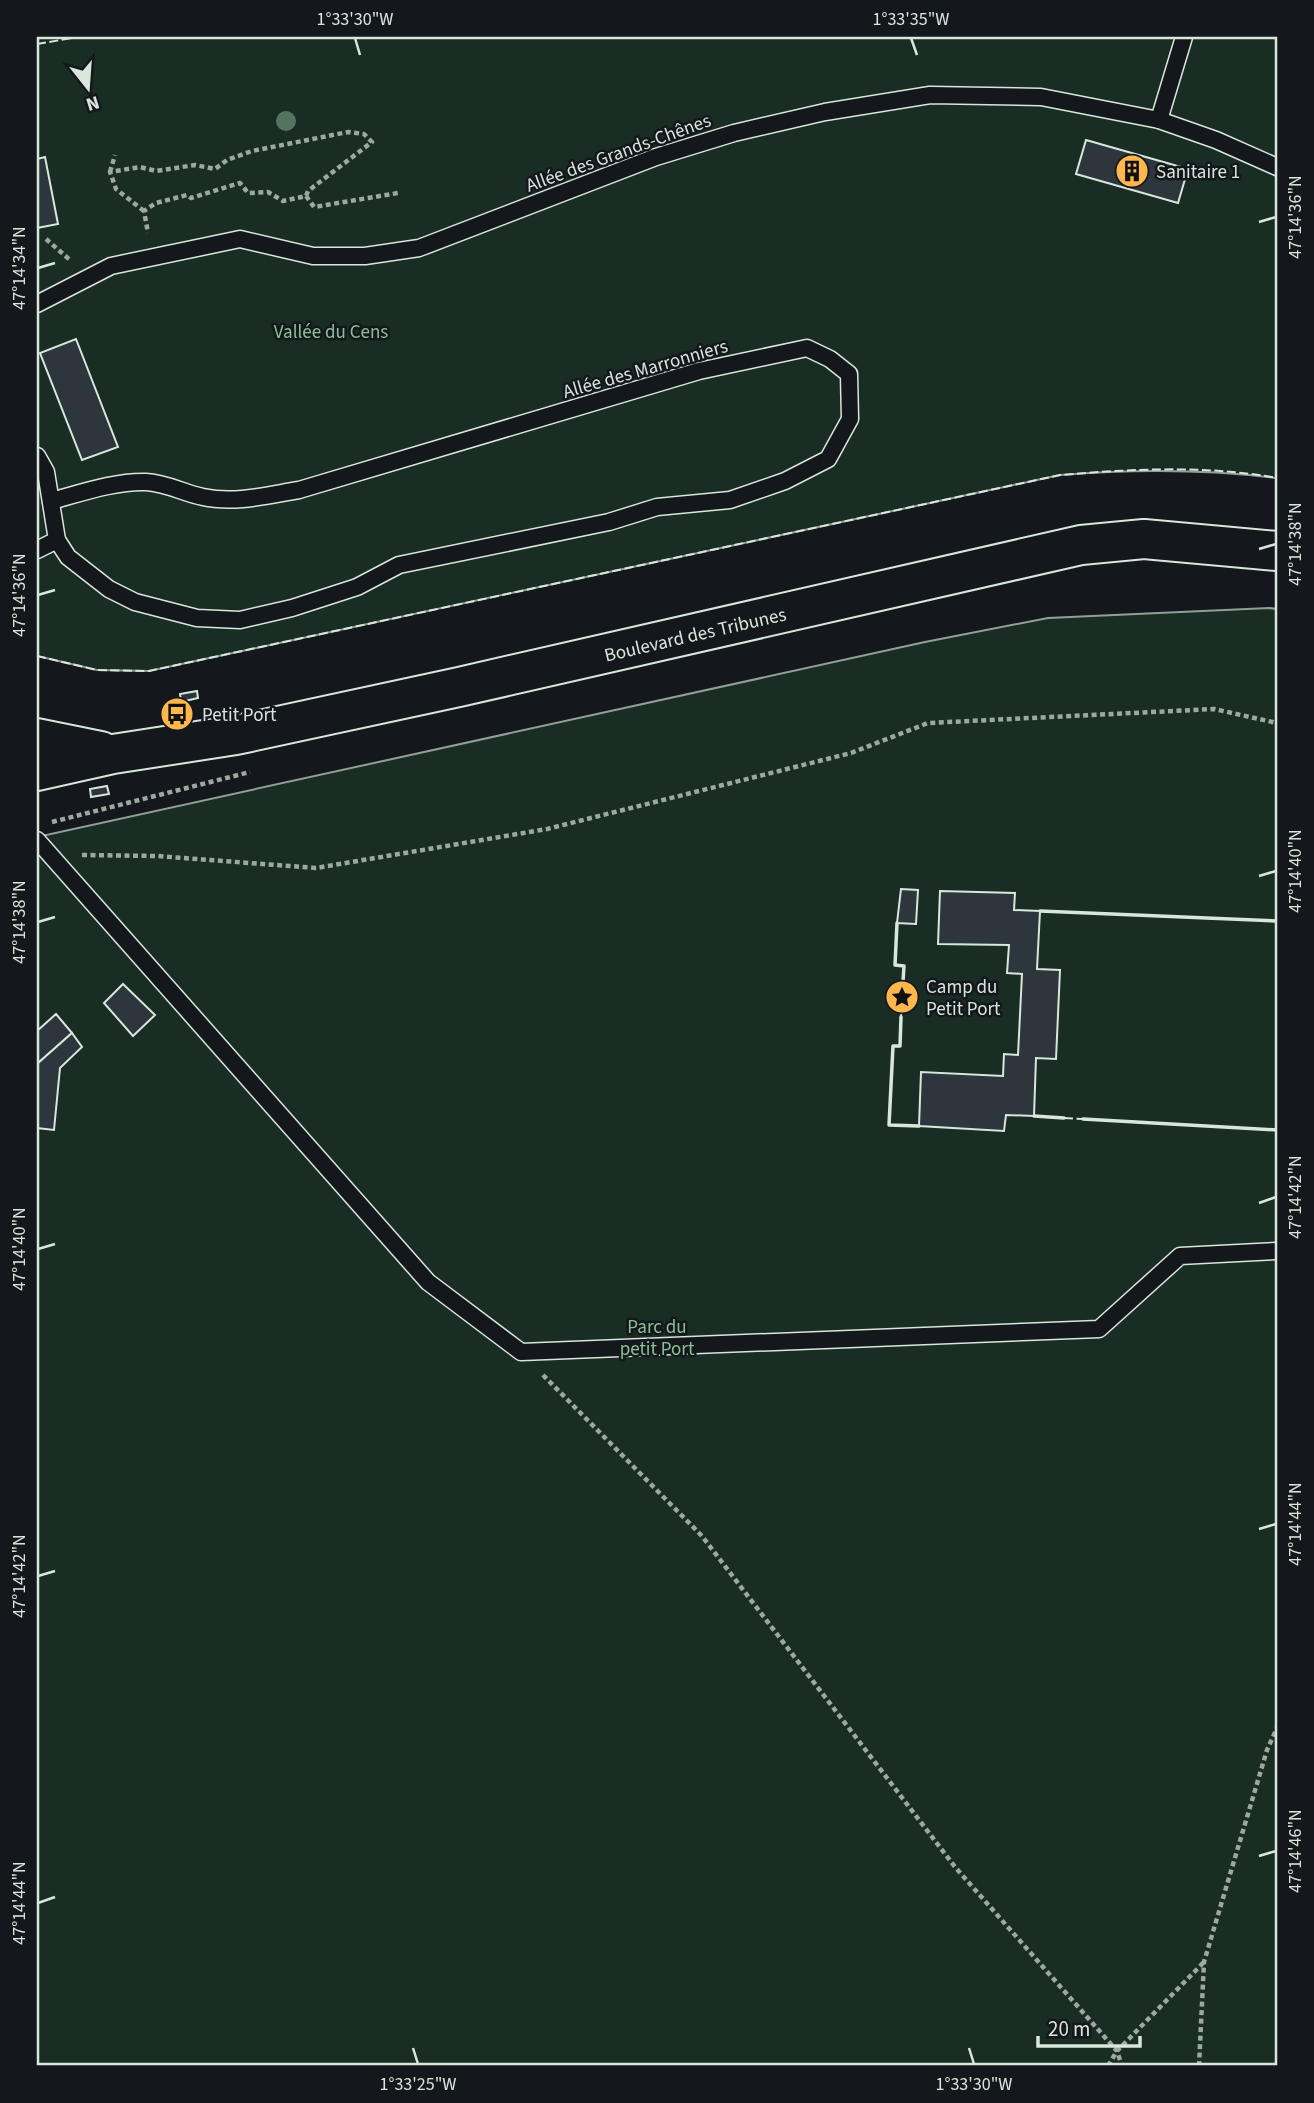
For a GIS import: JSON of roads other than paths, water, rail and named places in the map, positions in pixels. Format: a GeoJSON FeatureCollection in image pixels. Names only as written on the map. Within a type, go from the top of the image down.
{"type":"FeatureCollection","features":[{"type":"Feature","properties":{"kind":"street","name":"Boulevard des Tribunes"},"geometry":{"type":"LineString","coordinates":[[37,771],[113,754],[236,735],[459,687],[1082,545],[1144,539],[1277,551]]}},
{"type":"Feature","properties":{"kind":"street","name":"Boulevard des Tribunes"},"geometry":{"type":"LineString","coordinates":[[37,738],[113,754]]}},
{"type":"Feature","properties":{"kind":"lane"},"geometry":{"type":"LineString","coordinates":[[1159,120],[1184,37]]}},
{"type":"Feature","properties":{"kind":"lane","name":"Allée des Grands-Chênes"},"geometry":{"type":"LineString","coordinates":[[37,304],[62,294],[111,266],[240,239],[313,256],[365,256],[419,248],[656,157],[721,137],[825,111],[930,95],[1041,97],[1159,120],[1216,140],[1277,167]]}},
{"type":"Feature","properties":{"kind":"lane","name":"Allée des Marronniers"},"geometry":{"type":"LineString","coordinates":[[51,501],[110,486],[145,482],[174,486],[202,497],[232,500],[299,490],[699,371],[807,348],[830,359],[849,374],[850,419],[828,459],[785,481],[730,500],[657,507],[609,522],[399,565],[357,587],[292,608],[240,620],[197,618],[135,602],[109,589],[68,557],[57,540]]}},
{"type":"Feature","properties":{"kind":"lane"},"geometry":{"type":"LineString","coordinates":[[37,456],[46,472],[57,540],[37,550]]}},
{"type":"Feature","properties":{"kind":"lane"},"geometry":{"type":"LineString","coordinates":[[37,840],[428,1282],[521,1352],[1099,1329],[1180,1256],[1277,1251]]}},
{"type":"Feature","properties":{"kind":"place","name":"Sanitaire 1"},"geometry":{"type":"Point","coordinates":[1132,171]}},
{"type":"Feature","properties":{"kind":"place","name":"Petit Port"},"geometry":{"type":"Point","coordinates":[177,714]}},
{"type":"Feature","properties":{"kind":"place","name":"Camp du Petit Port"},"geometry":{"type":"Point","coordinates":[902,997]}},
{"type":"Feature","properties":{"kind":"park label","name":"Vallée du Cens"},"geometry":{"type":"Point","coordinates":[331,331]}},
{"type":"Feature","properties":{"kind":"park label","name":"Parc du petit Port"},"geometry":{"type":"Point","coordinates":[657,1337]}}]}
